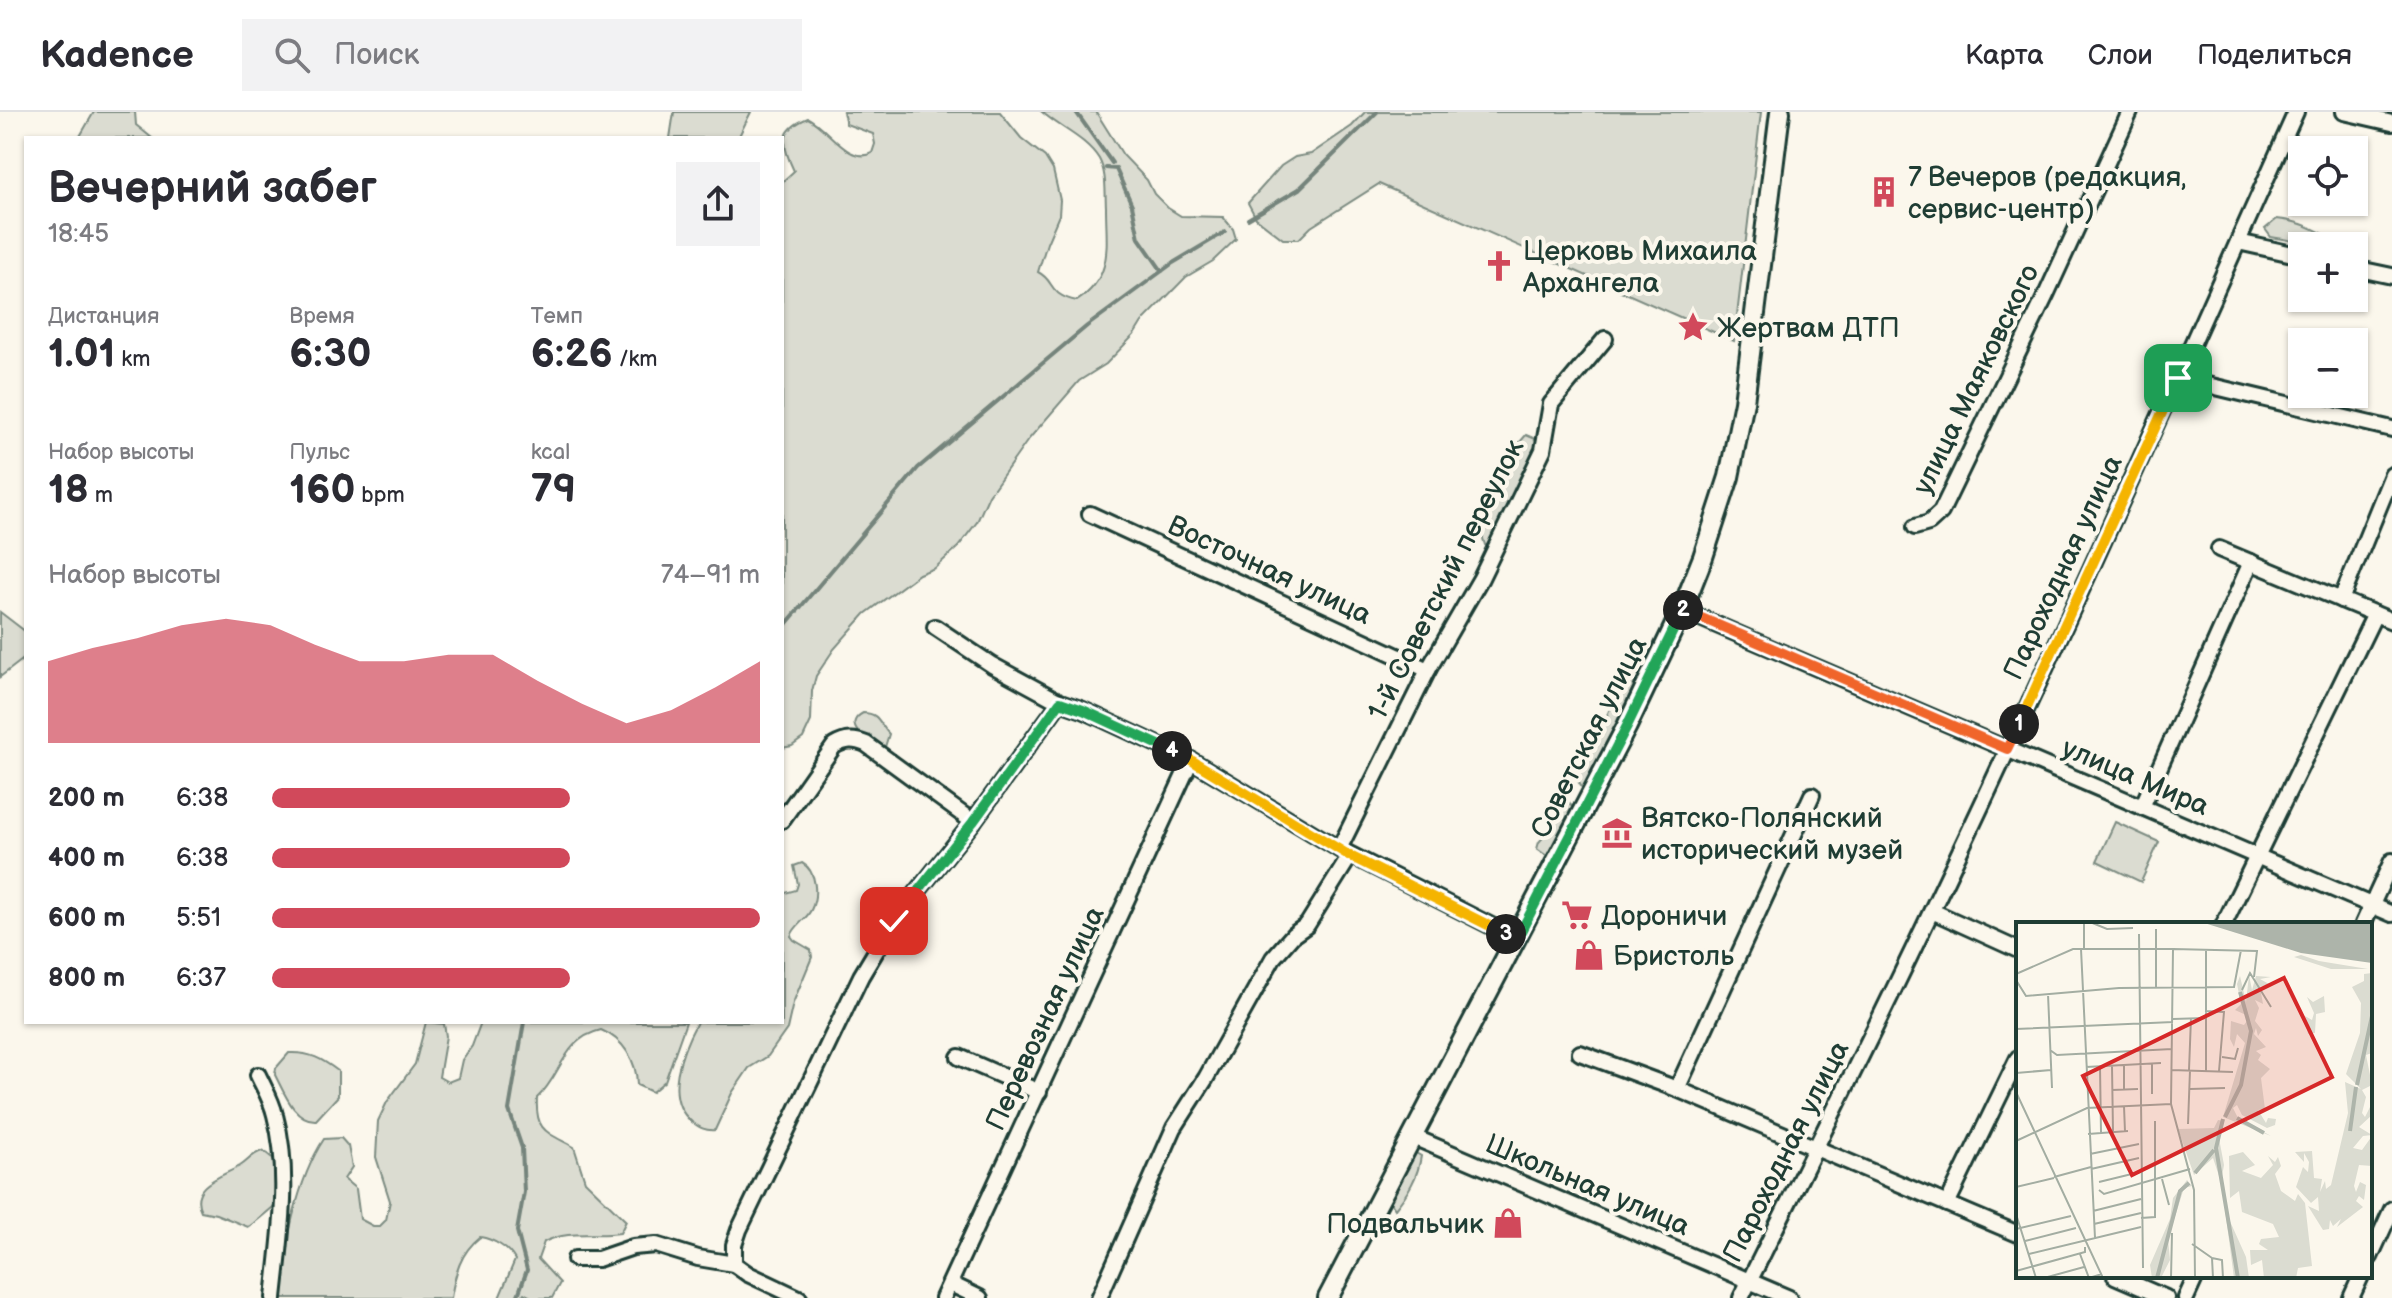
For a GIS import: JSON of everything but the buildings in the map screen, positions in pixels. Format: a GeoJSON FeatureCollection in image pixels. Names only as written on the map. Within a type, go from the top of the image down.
{"type":"FeatureCollection","features":[{"type":"Feature","properties":{"kind":"street","name":"Советская улица"},"geometry":{"type":"LineString","coordinates":[[1328,1298],[1627,726],[1682,610],[1703,557],[1729,477],[1744,402],[1780,112]]}},
{"type":"Feature","properties":{"kind":"street","name":"улица Маяковского"},"geometry":{"type":"LineString","coordinates":[[1915,527],[1929,523],[1941,512],[2130,112]]}},
{"type":"Feature","properties":{"kind":"street","name":"Пароходная улица"},"geometry":{"type":"LineString","coordinates":[[1741,1298],[1932,911],[2178,378],[2296,112]]}},
{"type":"Feature","properties":{"kind":"street"},"geometry":{"type":"LineString","coordinates":[[2344,112],[2392,123]]}},
{"type":"Feature","properties":{"kind":"street"},"geometry":{"type":"LineString","coordinates":[[2238,242],[2288,253]]}},
{"type":"Feature","properties":{"kind":"street"},"geometry":{"type":"LineString","coordinates":[[2368,271],[2392,276]]}},
{"type":"Feature","properties":{"kind":"street","name":"1-й Советский переулок"},"geometry":{"type":"LineString","coordinates":[[1099,1298],[1174,1128],[1206,1078],[1273,958],[1293,935],[1307,925],[1344,853],[1428,670],[1481,578],[1543,450],[1551,404],[1605,339]]}},
{"type":"Feature","properties":{"kind":"street"},"geometry":{"type":"LineString","coordinates":[[2178,378],[2392,429]]}},
{"type":"Feature","properties":{"kind":"street"},"geometry":{"type":"LineString","coordinates":[[2341,600],[2392,475]]}},
{"type":"Feature","properties":{"kind":"street","name":"Восточная улица"},"geometry":{"type":"LineString","coordinates":[[1090,514],[1428,670]]}},
{"type":"Feature","properties":{"kind":"street"},"geometry":{"type":"LineString","coordinates":[[2219,549],[2392,621]]}},
{"type":"Feature","properties":{"kind":"street"},"geometry":{"type":"LineString","coordinates":[[2142,807],[2251,562]]}},
{"type":"Feature","properties":{"kind":"street","name":"улица Мира"},"geometry":{"type":"LineString","coordinates":[[1682,610],[2392,914]]}},
{"type":"Feature","properties":{"kind":"street"},"geometry":{"type":"LineString","coordinates":[[2225,922],[2375,614]]}},
{"type":"Feature","properties":{"kind":"street"},"geometry":{"type":"LineString","coordinates":[[935,627],[992,665],[1060,702],[1191,760],[1344,853],[1517,939]]}},
{"type":"Feature","properties":{"kind":"street"},"geometry":{"type":"LineString","coordinates":[[734,1264],[734,1245],[739,1230],[861,976],[894,921],[973,822],[1060,702]]}},
{"type":"Feature","properties":{"kind":"street"},"geometry":{"type":"LineString","coordinates":[[784,817],[834,746],[854,740],[866,744],[973,822]]}},
{"type":"Feature","properties":{"kind":"street","name":"Перевозная улица"},"geometry":{"type":"LineString","coordinates":[[943,1298],[1191,760]]}},
{"type":"Feature","properties":{"kind":"street"},"geometry":{"type":"LineString","coordinates":[[1677,1089],[1812,795]]}},
{"type":"Feature","properties":{"kind":"street"},"geometry":{"type":"LineString","coordinates":[[2364,922],[2392,861]]}},
{"type":"Feature","properties":{"kind":"street"},"geometry":{"type":"LineString","coordinates":[[1932,911],[2016,949]]}},
{"type":"Feature","properties":{"kind":"street"},"geometry":{"type":"LineString","coordinates":[[1580,1053],[1677,1089],[2016,1233]]}},
{"type":"Feature","properties":{"kind":"street"},"geometry":{"type":"LineString","coordinates":[[959,1057],[1039,1092]]}},
{"type":"Feature","properties":{"kind":"street"},"geometry":{"type":"LineString","coordinates":[[1947,1204],[2016,1062]]}},
{"type":"Feature","properties":{"kind":"street"},"geometry":{"type":"LineString","coordinates":[[258,1075],[275,1112],[281,1143],[283,1212],[274,1298]]}},
{"type":"Feature","properties":{"kind":"street","name":"Школьная улица"},"geometry":{"type":"LineString","coordinates":[[1411,1136],[1789,1298]]}},
{"type":"Feature","properties":{"kind":"street"},"geometry":{"type":"LineString","coordinates":[[2372,1253],[2392,1209]]}},
{"type":"Feature","properties":{"kind":"street"},"geometry":{"type":"LineString","coordinates":[[575,1259],[598,1259],[633,1247],[656,1245],[698,1258],[734,1264],[799,1298]]}},
{"type":"Feature","properties":{"kind":"street"},"geometry":{"type":"LineString","coordinates":[[2120,1278],[2166,1298]]}},
{"type":"Feature","properties":{"kind":"street"},"geometry":{"type":"LineString","coordinates":[[2186,1298],[2195,1278]]}},
{"type":"Feature","properties":{"kind":"street"},"geometry":{"type":"LineString","coordinates":[[2351,1298],[2360,1278]]}},
{"type":"Feature","properties":{"kind":"street"},"geometry":{"type":"LineString","coordinates":[[951,1284],[980,1298]]}},
{"type":"Feature","properties":{"kind":"shaded area"},"geometry":{"type":"Polygon","coordinates":[[[94,112],[135,112],[136,125],[150,136],[80,136],[94,112]]]}},
{"type":"Feature","properties":{"kind":"shaded area"},"geometry":{"type":"Polygon","coordinates":[[[674,112],[751,112],[739,136],[670,136],[674,112]]]}},
{"type":"Feature","properties":{"kind":"shaded area"},"geometry":{"type":"Polygon","coordinates":[[[843,112],[1000,112],[1021,138],[1045,157],[1053,170],[1060,200],[1059,215],[1038,272],[1060,295],[1077,301],[1097,281],[1105,259],[1102,165],[1080,139],[1042,112],[1096,112],[1123,155],[1168,208],[1181,216],[1223,217],[1233,229],[1236,239],[1213,261],[1186,277],[1106,364],[1079,381],[1028,440],[989,495],[977,522],[958,547],[935,568],[919,574],[865,614],[834,649],[816,676],[811,721],[803,738],[784,748],[784,180],[794,171],[785,140],[791,128],[808,118],[847,150],[855,154],[872,153],[875,144],[873,134],[846,124],[843,112]]]}},
{"type":"Feature","properties":{"kind":"shaded area"},"geometry":{"type":"Polygon","coordinates":[[[1365,112],[1761,112],[1734,341],[1379,184],[1311,227],[1299,239],[1283,239],[1256,218],[1248,203],[1281,166],[1295,157],[1311,154],[1352,126],[1365,112]]]}},
{"type":"Feature","properties":{"kind":"shaded area"},"geometry":{"type":"Polygon","coordinates":[[[2277,219],[2320,232],[2288,232],[2288,240],[2271,237],[2265,229],[2277,219]]]}},
{"type":"Feature","properties":{"kind":"shaded area"},"geometry":{"type":"Polygon","coordinates":[[[1526,435],[1538,440],[1538,450],[1490,547],[1485,545],[1481,529],[1485,500],[1498,472],[1526,435]]]}},
{"type":"Feature","properties":{"kind":"shaded area"},"geometry":{"type":"Polygon","coordinates":[[[0,612],[24,630],[24,659],[0,677],[0,612]]]}},
{"type":"Feature","properties":{"kind":"shaded area"},"geometry":{"type":"Polygon","coordinates":[[[1626,672],[1633,674],[1636,689],[1589,783],[1582,788],[1573,772],[1590,754],[1626,672]]]}},
{"type":"Feature","properties":{"kind":"shaded area"},"geometry":{"type":"Polygon","coordinates":[[[863,713],[876,717],[889,734],[885,747],[878,749],[858,732],[855,722],[863,713]]]}},
{"type":"Feature","properties":{"kind":"shaded area"},"geometry":{"type":"Polygon","coordinates":[[[1562,800],[1569,802],[1573,809],[1554,852],[1547,856],[1537,849],[1539,842],[1555,824],[1562,800]]]}},
{"type":"Feature","properties":{"kind":"shaded area"},"geometry":{"type":"Polygon","coordinates":[[[2115,822],[2159,842],[2141,882],[2097,861],[2115,822]]]}},
{"type":"Feature","properties":{"kind":"shaded area"},"geometry":{"type":"Polygon","coordinates":[[[802,863],[807,867],[815,884],[815,898],[809,914],[791,936],[811,950],[812,957],[793,1003],[787,1029],[768,1056],[749,1068],[732,1093],[715,1130],[703,1129],[683,1112],[678,1100],[676,1087],[681,1060],[696,1024],[784,1024],[784,894],[796,890],[798,884],[794,866],[802,863]]]}},
{"type":"Feature","properties":{"kind":"shaded area"},"geometry":{"type":"Polygon","coordinates":[[[425,1024],[444,1024],[446,1036],[439,1077],[448,1082],[458,1078],[462,1060],[472,1046],[480,1024],[685,1024],[665,1081],[652,1092],[637,1085],[627,1052],[616,1039],[601,1030],[578,1041],[537,1098],[538,1118],[545,1130],[574,1147],[585,1181],[626,1221],[620,1233],[572,1234],[544,1242],[538,1259],[560,1283],[552,1298],[533,1298],[524,1293],[521,1298],[499,1298],[515,1260],[500,1245],[480,1237],[460,1264],[451,1298],[278,1298],[299,1195],[324,1139],[341,1138],[348,1146],[352,1167],[344,1179],[356,1189],[360,1219],[373,1226],[380,1226],[386,1220],[390,1201],[376,1157],[378,1121],[387,1102],[415,1064],[425,1024]]]}},
{"type":"Feature","properties":{"kind":"shaded area"},"geometry":{"type":"Polygon","coordinates":[[[289,1053],[315,1057],[338,1071],[338,1096],[316,1120],[296,1111],[275,1075],[276,1068],[289,1053]]]}},
{"type":"Feature","properties":{"kind":"shaded area"},"geometry":{"type":"Polygon","coordinates":[[[262,1151],[276,1165],[279,1202],[248,1227],[201,1211],[199,1194],[209,1182],[262,1151]]]}},
{"type":"Feature","properties":{"kind":"shaded area"},"geometry":{"type":"Polygon","coordinates":[[[1414,1152],[1421,1156],[1418,1171],[1395,1209],[1389,1200],[1414,1152]]]}},
{"type":"Feature","properties":{"kind":"waterway"},"geometry":{"type":"LineString","coordinates":[[1076,112],[1112,163]]}},
{"type":"Feature","properties":{"kind":"waterway"},"geometry":{"type":"LineString","coordinates":[[1248,219],[1299,189],[1377,112]]}},
{"type":"Feature","properties":{"kind":"waterway"},"geometry":{"type":"LineString","coordinates":[[1106,168],[1116,169],[1132,205],[1139,238],[1162,271]]}},
{"type":"Feature","properties":{"kind":"waterway"},"geometry":{"type":"LineString","coordinates":[[784,627],[918,468],[1087,326],[1173,263],[1225,232]]}},
{"type":"Feature","properties":{"kind":"waterway"},"geometry":{"type":"LineString","coordinates":[[517,1298],[527,1270],[517,1231],[524,1192],[522,1148],[509,1110],[524,1024]]}},
{"type":"Feature","properties":{"kind":"place","name":"7 Вечеров (редакция, сервис-центр)"},"geometry":{"type":"Point","coordinates":[1884,192]}},
{"type":"Feature","properties":{"kind":"place","name":"Церковь Михаила Архангела"},"geometry":{"type":"Point","coordinates":[1499,266]}},
{"type":"Feature","properties":{"kind":"place","name":"Жертвам ДТП"},"geometry":{"type":"Point","coordinates":[1693,327]}},
{"type":"Feature","properties":{"kind":"place","name":"Вятско-Полянский исторический музей"},"geometry":{"type":"Point","coordinates":[1617,833]}},
{"type":"Feature","properties":{"kind":"place","name":"Дороничи"},"geometry":{"type":"Point","coordinates":[1577,915]}},
{"type":"Feature","properties":{"kind":"place","name":"Бристоль"},"geometry":{"type":"Point","coordinates":[1589,955]}},
{"type":"Feature","properties":{"kind":"place","name":"Подвальчик"},"geometry":{"type":"Point","coordinates":[1508,1223]}},
{"type":"Feature","properties":{"kind":"route"},"geometry":{"type":"LineString","coordinates":[[894,921],[973,822],[1060,702],[1191,760],[1350,856],[1517,939],[1627,726],[1682,610],[2007,749],[2178,378]]}}]}
